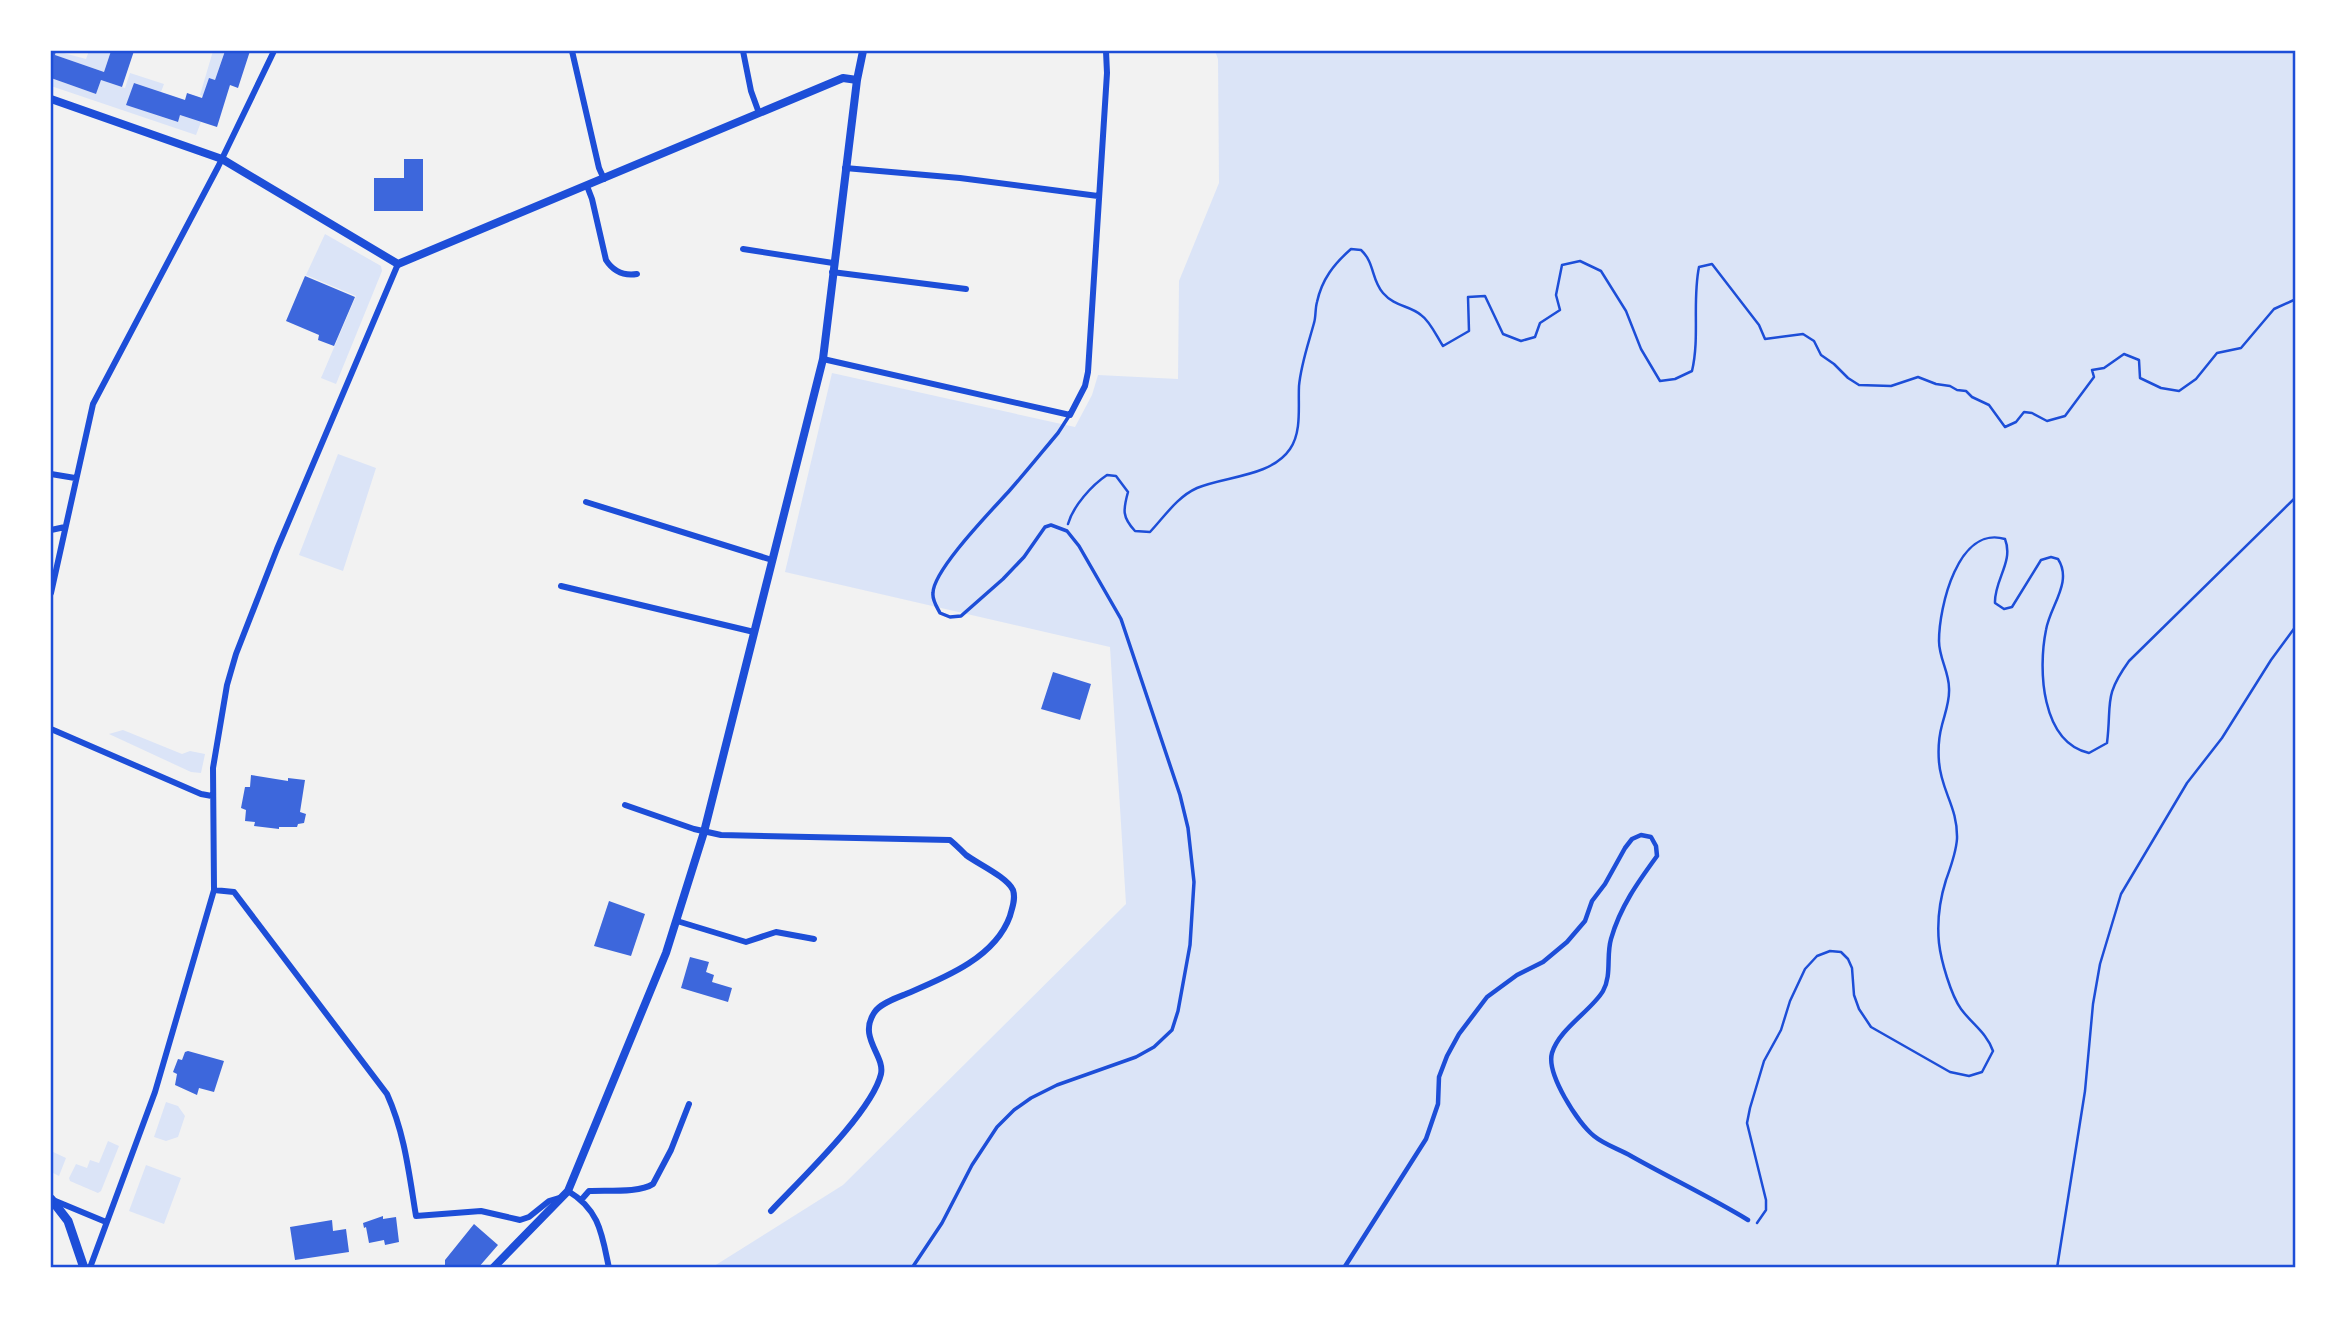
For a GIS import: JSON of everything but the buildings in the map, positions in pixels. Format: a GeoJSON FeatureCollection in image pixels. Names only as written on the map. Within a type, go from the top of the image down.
{"type":"FeatureCollection","features":[{"type":"Feature","properties":{"kind":"main road"},"geometry":{"type":"LineString","coordinates":[[52,1199],[68,1221],[86,1268]]}},
{"type":"Feature","properties":{"kind":"street"},"geometry":{"type":"LineString","coordinates":[[51,593],[93,404],[222,159],[274,51]]}},
{"type":"Feature","properties":{"kind":"street"},"geometry":{"type":"LineString","coordinates":[[572,51],[599,168],[604,179]]}},
{"type":"Feature","properties":{"kind":"street"},"geometry":{"type":"LineString","coordinates":[[743,51],[751,91],[759,113]]}},
{"type":"Feature","properties":{"kind":"street"},"geometry":{"type":"LineString","coordinates":[[493,1268],[565,1194],[618,1072],[677,921],[704,832],[823,359],[845,168],[863,51]]}},
{"type":"Feature","properties":{"kind":"street"},"geometry":{"type":"LineString","coordinates":[[823,359],[1070,415],[1085,386],[1088,372],[1107,51]]}},
{"type":"Feature","properties":{"kind":"street"},"geometry":{"type":"LineString","coordinates":[[86,1268],[91,1265],[155,1092],[214,890],[213,768],[227,685],[236,654],[277,549],[398,264],[843,78],[857,80]]}},
{"type":"Feature","properties":{"kind":"street"},"geometry":{"type":"LineString","coordinates":[[51,99],[222,159],[398,264]]}},
{"type":"Feature","properties":{"kind":"street"},"geometry":{"type":"LineString","coordinates":[[845,168],[960,178],[1098,196]]}},
{"type":"Feature","properties":{"kind":"street"},"geometry":{"type":"LineString","coordinates":[[587,186],[606,260],[610,267],[617,271],[637,274]]}},
{"type":"Feature","properties":{"kind":"street"},"geometry":{"type":"LineString","coordinates":[[743,249],[966,289]]}},
{"type":"Feature","properties":{"kind":"street"},"geometry":{"type":"LineString","coordinates":[[51,474],[75,478]]}},
{"type":"Feature","properties":{"kind":"street"},"geometry":{"type":"LineString","coordinates":[[586,502],[772,560]]}},
{"type":"Feature","properties":{"kind":"street"},"geometry":{"type":"LineString","coordinates":[[51,530],[65,527]]}},
{"type":"Feature","properties":{"kind":"street"},"geometry":{"type":"LineString","coordinates":[[561,586],[754,632]]}},
{"type":"Feature","properties":{"kind":"street"},"geometry":{"type":"LineString","coordinates":[[51,729],[201,794],[212,796]]}},
{"type":"Feature","properties":{"kind":"street"},"geometry":{"type":"LineString","coordinates":[[625,805],[704,832],[721,835],[950,840],[1013,890],[1014,904],[1008,921],[996,939],[976,960],[898,998],[874,1013],[868,1027],[881,1073],[872,1093],[848,1127],[771,1211]]}},
{"type":"Feature","properties":{"kind":"street"},"geometry":{"type":"LineString","coordinates":[[1344,1268],[1426,1139],[1438,1104],[1439,1077],[1460,1034],[1487,997],[1517,975],[1543,962],[1567,943],[1585,921],[1592,901],[1625,848],[1632,839],[1641,835],[1651,837],[1657,856],[1631,892],[1618,917],[1610,942],[1608,980],[1602,993],[1567,1029],[1552,1053],[1554,1076],[1575,1113],[1592,1135],[1748,1220]]}},
{"type":"Feature","properties":{"kind":"street"},"geometry":{"type":"LineString","coordinates":[[214,890],[234,892],[387,1094],[399,1121],[406,1148],[416,1216],[481,1211],[520,1220],[565,1194],[582,1199],[596,1219],[608,1268]]}},
{"type":"Feature","properties":{"kind":"street"},"geometry":{"type":"LineString","coordinates":[[677,921],[746,943],[776,932],[814,939]]}},
{"type":"Feature","properties":{"kind":"street"},"geometry":{"type":"LineString","coordinates":[[582,1199],[589,1191],[648,1188],[653,1184],[671,1150],[689,1104]]}},
{"type":"Feature","properties":{"kind":"street"},"geometry":{"type":"LineString","coordinates":[[52,1199],[106,1223]]}},
{"type":"Feature","properties":{"kind":"lane"},"geometry":{"type":"LineString","coordinates":[[912,1268],[942,1223],[972,1165],[1006,1118],[1031,1098],[1057,1085],[1136,1057],[1154,1047],[1172,1030],[1191,945],[1194,882],[1188,828],[1180,795],[1121,619],[1079,546],[1067,531],[1051,525],[1045,527],[1010,572],[961,616],[950,617],[940,613],[933,592],[943,570],[981,520],[1058,433],[1070,415]]}},
{"type":"Feature","properties":{"kind":"path"},"geometry":{"type":"LineString","coordinates":[[1067,531],[1070,515],[1099,480],[1107,475],[1116,476],[1128,492],[1123,508],[1125,521],[1141,533],[1150,532],[1184,495],[1198,487],[1259,470],[1277,462],[1290,449],[1298,421],[1301,366],[1314,323],[1317,300],[1334,264],[1351,249],[1361,250],[1369,258],[1376,283],[1384,295],[1393,303],[1421,315],[1443,346],[1469,331],[1468,297],[1485,296],[1503,334],[1521,341],[1535,337],[1540,323],[1560,310],[1556,295],[1562,265],[1580,261],[1601,271],[1626,311],[1641,349],[1660,381],[1675,379],[1692,371],[1696,354],[1696,286],[1699,267],[1712,264],[1759,325],[1765,339],[1803,334],[1814,341],[1821,355],[1859,385],[1891,386],[1919,377],[1966,391],[1989,405],[2005,428],[2016,422],[2024,412],[2047,421],[2065,416],[2095,377],[2092,370],[2104,368],[2124,354],[2139,360],[2140,379],[2161,388],[2179,391],[2196,379],[2217,353],[2241,348],[2274,309],[2296,299]]}},
{"type":"Feature","properties":{"kind":"path"},"geometry":{"type":"LineString","coordinates":[[1748,1220],[1758,1224],[1766,1210],[1766,1200],[1747,1123],[1750,1108],[1764,1061],[1781,1030],[1790,1001],[1805,968],[1817,956],[1830,951],[1841,952],[1852,968],[1854,995],[1859,1009],[1871,1027],[1922,1058],[1950,1072],[1969,1076],[1982,1072],[1993,1051],[1988,1038],[1960,1008],[1939,943],[1940,909],[1955,854],[1957,825],[1954,808],[1941,778],[1939,762],[1941,728],[1949,687],[1940,657],[1939,640],[1945,602],[1960,559],[1978,541],[1996,536],[2005,539],[2009,549],[2007,560],[1995,591],[1995,603],[2004,609],[2012,607],[2041,560],[2050,557],[2058,559],[2064,573],[2064,584],[2051,610],[2045,632],[2042,685],[2047,711],[2062,736],[2078,750],[2089,753],[2107,743],[2111,692],[2116,679],[2129,661],[2296,497]]}},
{"type":"Feature","properties":{"kind":"path"},"geometry":{"type":"LineString","coordinates":[[2057,1268],[2085,1091],[2093,1004],[2100,964],[2121,894],[2187,783],[2222,738],[2271,660],[2296,626]]}},
{"type":"Feature","properties":{"kind":"shaded area"},"geometry":{"type":"Polygon","coordinates":[[[56,51],[86,59],[89,51],[111,51],[104,72],[55,55],[56,51]]]}},
{"type":"Feature","properties":{"kind":"shaded area"},"geometry":{"type":"Polygon","coordinates":[[[213,51],[224,53],[215,80],[209,79],[203,96],[200,95],[213,51]]]}},
{"type":"Feature","properties":{"kind":"shaded area"},"geometry":{"type":"Polygon","coordinates":[[[1215,51],[2296,51],[2296,1268],[711,1268],[843,1185],[1126,904],[1110,647],[785,572],[832,373],[1075,427],[1092,395],[1098,375],[1178,379],[1179,281],[1219,183],[1218,59],[1215,51]]]}},
{"type":"Feature","properties":{"kind":"shaded area"},"geometry":{"type":"Polygon","coordinates":[[[130,73],[164,84],[161,92],[134,83],[127,105],[177,122],[180,115],[201,122],[196,135],[51,86],[51,78],[96,94],[101,80],[125,88],[130,73]]]}},
{"type":"Feature","properties":{"kind":"shaded area"},"geometry":{"type":"Polygon","coordinates":[[[325,234],[381,266],[382,271],[336,384],[321,378],[356,296],[306,275],[325,234]]]}},
{"type":"Feature","properties":{"kind":"shaded area"},"geometry":{"type":"Polygon","coordinates":[[[338,454],[376,468],[343,571],[299,555],[338,454]]]}},
{"type":"Feature","properties":{"kind":"shaded area"},"geometry":{"type":"Polygon","coordinates":[[[123,730],[182,754],[190,751],[205,754],[201,773],[191,772],[109,734],[123,730]]]}},
{"type":"Feature","properties":{"kind":"shaded area"},"geometry":{"type":"Polygon","coordinates":[[[166,1102],[178,1106],[185,1116],[178,1137],[166,1141],[154,1137],[166,1102]]]}},
{"type":"Feature","properties":{"kind":"shaded area"},"geometry":{"type":"Polygon","coordinates":[[[108,1141],[119,1146],[101,1191],[98,1193],[70,1181],[76,1164],[87,1168],[90,1160],[99,1163],[108,1141]]]}},
{"type":"Feature","properties":{"kind":"shaded area"},"geometry":{"type":"Polygon","coordinates":[[[51,1151],[66,1158],[59,1176],[51,1172],[51,1151]]]}},
{"type":"Feature","properties":{"kind":"shaded area"},"geometry":{"type":"Polygon","coordinates":[[[146,1165],[181,1178],[164,1224],[129,1211],[146,1165]]]}}]}
